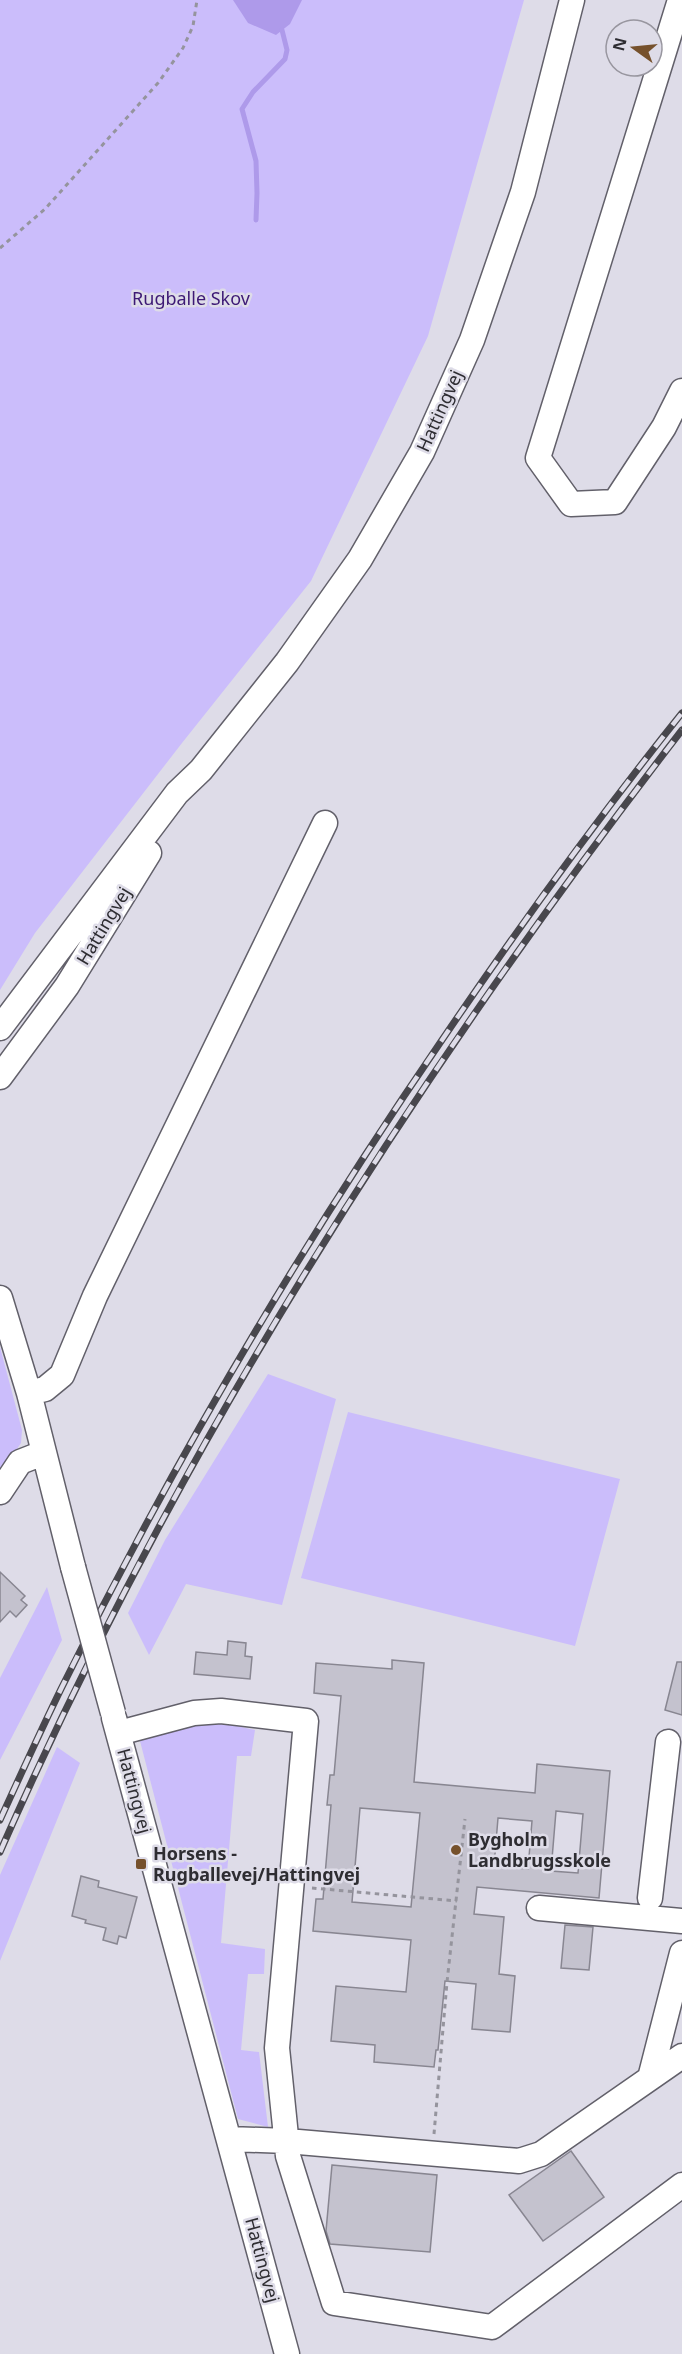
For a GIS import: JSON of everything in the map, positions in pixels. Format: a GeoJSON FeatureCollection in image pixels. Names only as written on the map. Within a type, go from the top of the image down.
{"type":"FeatureCollection","features":[{"type":"Feature","properties":{"kind":"street","name":"Hattingvej"},"geometry":{"type":"LineString","coordinates":[[0,1028],[177,793],[201,770],[286,662],[360,558],[422,453],[472,340],[523,192],[572,0]]}},
{"type":"Feature","properties":{"kind":"street"},"geometry":{"type":"LineString","coordinates":[[680,0],[538,458],[571,504],[615,502],[664,428],[682,391]]}},
{"type":"Feature","properties":{"kind":"street","name":"Hattingvej"},"geometry":{"type":"LineString","coordinates":[[0,1077],[67,986],[140,866],[185,801],[201,770]]}},
{"type":"Feature","properties":{"kind":"street"},"geometry":{"type":"LineString","coordinates":[[29,1394],[45,1389],[62,1375],[95,1296],[325,823]]}},
{"type":"Feature","properties":{"kind":"street"},"geometry":{"type":"LineString","coordinates":[[0,1047],[40,974]]}},
{"type":"Feature","properties":{"kind":"street","name":"Hattingvej"},"geometry":{"type":"LineString","coordinates":[[0,1298],[29,1394],[73,1567],[287,2354]]}},
{"type":"Feature","properties":{"kind":"street"},"geometry":{"type":"LineString","coordinates":[[0,1492],[20,1462],[43,1453]]}},
{"type":"Feature","properties":{"kind":"street"},"geometry":{"type":"LineString","coordinates":[[116,1723],[221,1711],[306,1721],[277,2048],[288,2156],[334,2303],[492,2326],[682,2185]]}},
{"type":"Feature","properties":{"kind":"street"},"geometry":{"type":"LineString","coordinates":[[650,1898],[672,1789],[668,1742]]}},
{"type":"Feature","properties":{"kind":"street"},"geometry":{"type":"LineString","coordinates":[[539,1908],[682,1921]]}},
{"type":"Feature","properties":{"kind":"street"},"geometry":{"type":"LineString","coordinates":[[650,2078],[682,1953]]}},
{"type":"Feature","properties":{"kind":"street"},"geometry":{"type":"LineString","coordinates":[[229,2139],[287,2141],[519,2161],[541,2154],[682,2056]]}},
{"type":"Feature","properties":{"kind":"path"},"geometry":{"type":"LineString","coordinates":[[0,248],[45,209],[158,83],[183,48],[193,26],[197,0]]}},
{"type":"Feature","properties":{"kind":"path"},"geometry":{"type":"LineString","coordinates":[[433,2154],[465,1819]]}},
{"type":"Feature","properties":{"kind":"path"},"geometry":{"type":"LineString","coordinates":[[292,1886],[457,1901]]}},
{"type":"Feature","properties":{"kind":"green space","name":"Rugballe Skov"},"geometry":{"type":"Polygon","coordinates":[[[0,0],[524,0],[428,336],[311,581],[35,933],[0,990],[0,0]]]}},
{"type":"Feature","properties":{"kind":"green space"},"geometry":{"type":"Polygon","coordinates":[[[0,1347],[22,1430],[21,1443],[0,1474],[0,1347]]]}},
{"type":"Feature","properties":{"kind":"green space"},"geometry":{"type":"Polygon","coordinates":[[[268,1374],[336,1399],[282,1605],[186,1584],[149,1655],[128,1613],[165,1540],[268,1374]]]}},
{"type":"Feature","properties":{"kind":"green space"},"geometry":{"type":"Polygon","coordinates":[[[348,1412],[620,1479],[575,1646],[301,1578],[348,1412]]]}},
{"type":"Feature","properties":{"kind":"green space"},"geometry":{"type":"Polygon","coordinates":[[[47,1587],[62,1640],[0,1760],[0,1678],[47,1587]]]}},
{"type":"Feature","properties":{"kind":"green space"},"geometry":{"type":"Polygon","coordinates":[[[214,1721],[255,1730],[251,1756],[237,1756],[221,1943],[265,1949],[264,1974],[248,1974],[241,2050],[259,2052],[268,2127],[238,2119],[140,1741],[172,1724],[214,1721]]]}},
{"type":"Feature","properties":{"kind":"green space"},"geometry":{"type":"Polygon","coordinates":[[[57,1747],[80,1763],[0,1961],[0,1875],[57,1747]]]}},
{"type":"Feature","properties":{"kind":"shaded area"},"geometry":{"type":"Polygon","coordinates":[[[233,0],[302,0],[290,24],[276,35],[248,23],[233,0]]]}},
{"type":"Feature","properties":{"kind":"building"},"geometry":{"type":"Polygon","coordinates":[[[0,1572],[25,1596],[21,1600],[27,1605],[16,1617],[10,1611],[0,1622],[0,1572]]]}},
{"type":"Feature","properties":{"kind":"building"},"geometry":{"type":"Polygon","coordinates":[[[228,1641],[246,1643],[245,1656],[252,1657],[250,1679],[194,1674],[196,1652],[227,1655],[228,1641]]]}},
{"type":"Feature","properties":{"kind":"building"},"geometry":{"type":"Polygon","coordinates":[[[392,1660],[424,1663],[414,1782],[535,1793],[537,1764],[610,1771],[599,1898],[477,1887],[474,1914],[504,1917],[499,1974],[515,1976],[510,2032],[472,2029],[476,1984],[445,1981],[438,2050],[436,2050],[434,2067],[374,2062],[375,2045],[331,2041],[336,1986],[406,1992],[411,1940],[313,1931],[316,1899],[323,1899],[331,1805],[327,1805],[330,1775],[334,1775],[341,1696],[314,1693],[316,1663],[392,1669],[392,1660]],[[360,1808],[352,1902],[411,1907],[420,1813],[360,1808]],[[556,1811],[551,1871],[578,1873],[583,1814],[556,1811]],[[498,1818],[494,1866],[528,1869],[532,1821],[498,1818]]]}},
{"type":"Feature","properties":{"kind":"building"},"geometry":{"type":"Polygon","coordinates":[[[677,1662],[682,1662],[682,1715],[665,1710],[677,1662]]]}},
{"type":"Feature","properties":{"kind":"building"},"geometry":{"type":"Polygon","coordinates":[[[81,1876],[99,1881],[98,1887],[137,1897],[126,1938],[119,1936],[117,1944],[103,1940],[106,1928],[85,1923],[86,1920],[72,1916],[81,1876]]]}},
{"type":"Feature","properties":{"kind":"building"},"geometry":{"type":"Polygon","coordinates":[[[565,1925],[593,1927],[589,1970],[561,1968],[565,1925]]]}},
{"type":"Feature","properties":{"kind":"building"},"geometry":{"type":"Polygon","coordinates":[[[571,2151],[604,2197],[543,2241],[509,2195],[571,2151]]]}},
{"type":"Feature","properties":{"kind":"building"},"geometry":{"type":"Polygon","coordinates":[[[332,2165],[437,2175],[430,2252],[330,2244],[326,2231],[332,2165]]]}},
{"type":"Feature","properties":{"kind":"waterway"},"geometry":{"type":"LineString","coordinates":[[256,220],[256,161],[242,109],[253,92],[285,59],[287,50],[282,30]]}},
{"type":"Feature","properties":{"kind":"railway"},"geometry":{"type":"LineString","coordinates":[[0,1820],[61,1689],[147,1522],[288,1277],[389,1118],[442,1040],[559,874],[682,713]]}},
{"type":"Feature","properties":{"kind":"railway"},"geometry":{"type":"LineString","coordinates":[[0,1852],[69,1702],[144,1555],[223,1411],[307,1270],[395,1131],[487,995],[583,861],[682,730]]}},
{"type":"Feature","properties":{"kind":"place","name":"Bygholm Landbrugsskole"},"geometry":{"type":"Point","coordinates":[456,1850]}},
{"type":"Feature","properties":{"kind":"place","name":"Horsens - Rugballevej/Hattingvej"},"geometry":{"type":"Point","coordinates":[141,1864]}}]}
